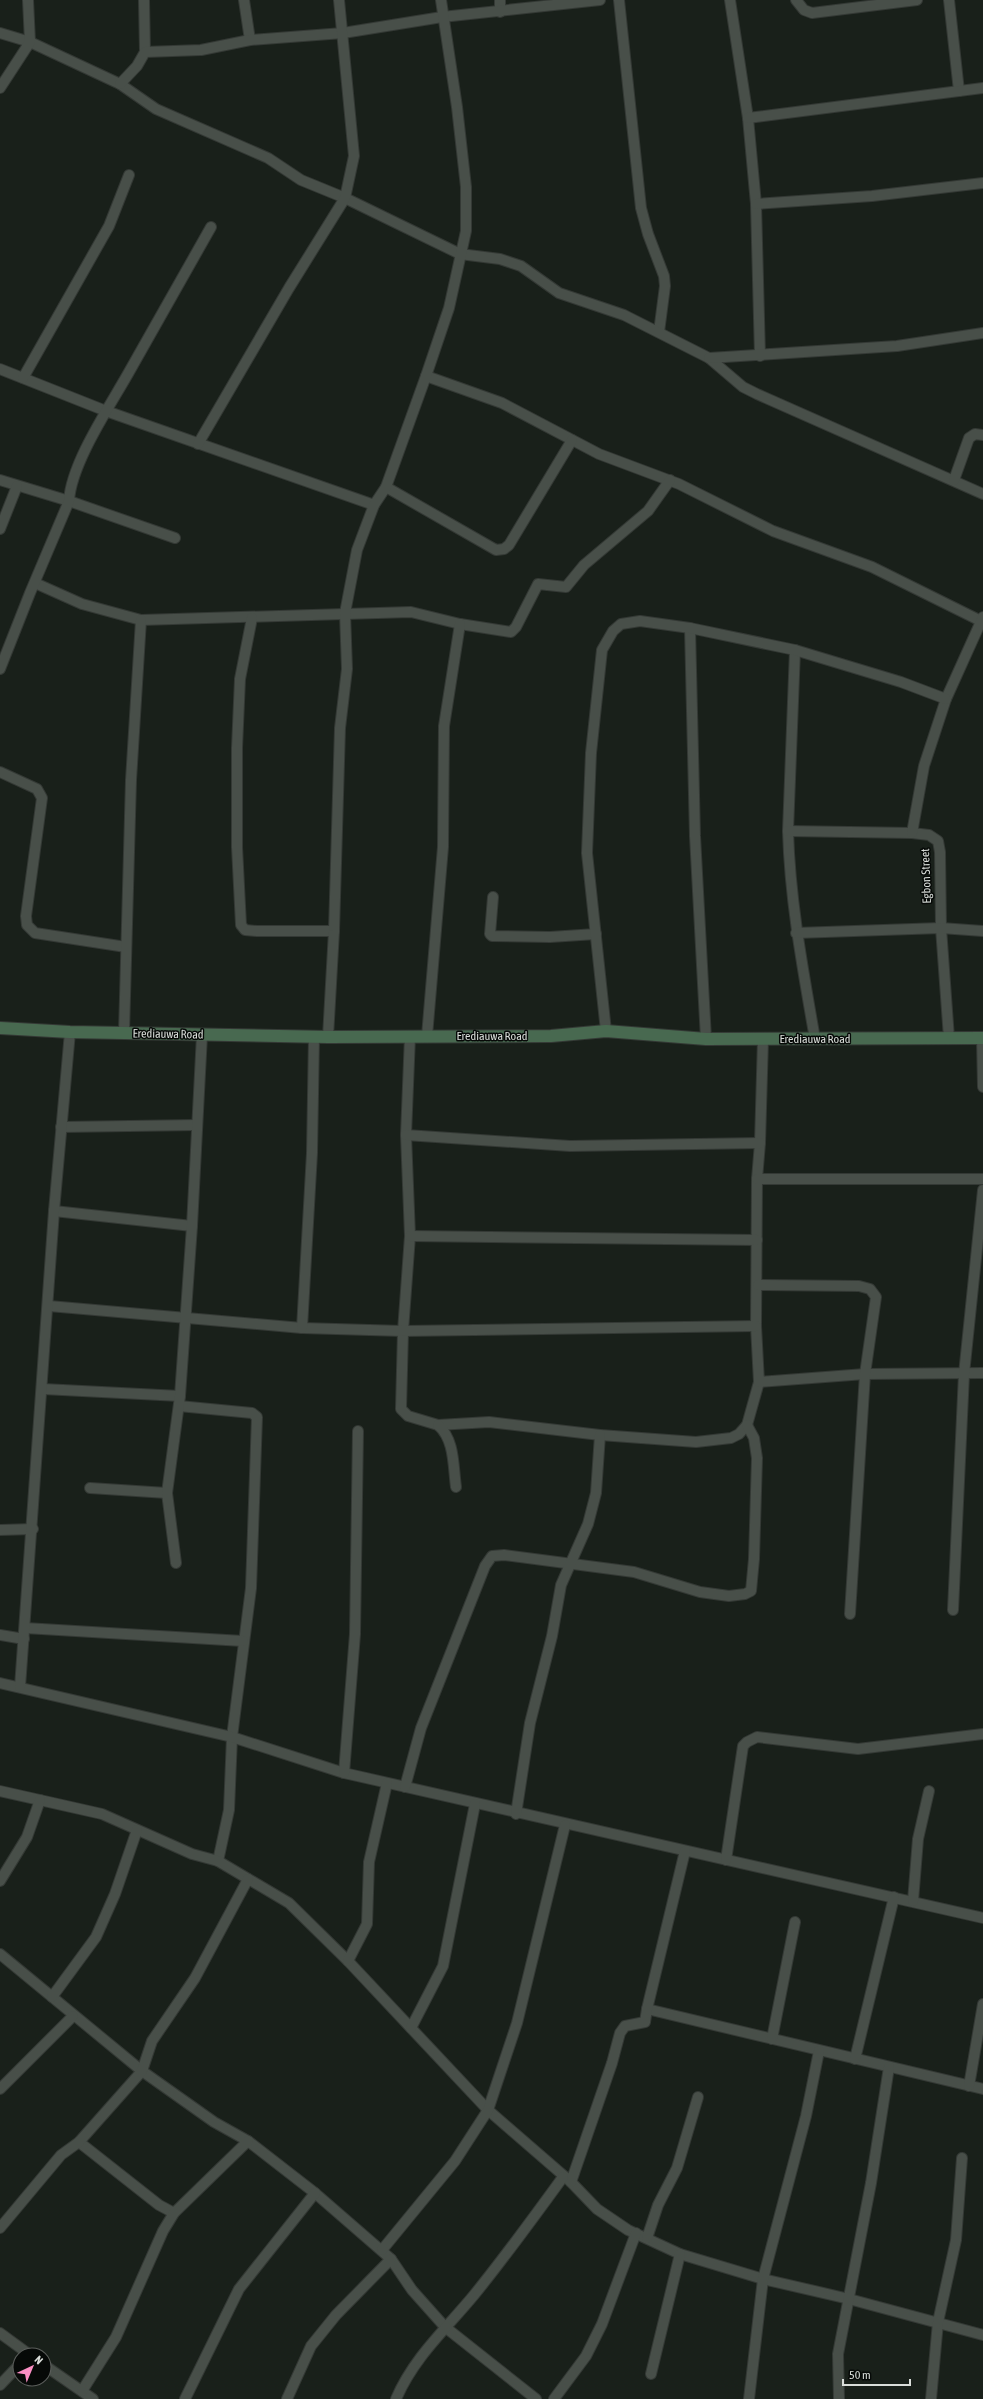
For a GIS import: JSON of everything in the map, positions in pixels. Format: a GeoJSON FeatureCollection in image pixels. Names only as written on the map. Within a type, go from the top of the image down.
{"type":"FeatureCollection","features":[{"type":"Feature","properties":{"kind":"street"},"geometry":{"type":"LineString","coordinates":[[0,88],[30,42],[28,0]]}},
{"type":"Feature","properties":{"kind":"street"},"geometry":{"type":"LineString","coordinates":[[120,84],[137,66],[145,52],[144,0]]}},
{"type":"Feature","properties":{"kind":"street"},"geometry":{"type":"LineString","coordinates":[[244,0],[250,40]]}},
{"type":"Feature","properties":{"kind":"street"},"geometry":{"type":"LineString","coordinates":[[198,444],[289,288],[345,198],[354,156],[339,0]]}},
{"type":"Feature","properties":{"kind":"street"},"geometry":{"type":"LineString","coordinates":[[328,1037],[334,931],[340,728],[346,669],[345,613],[357,550],[374,505],[386,487],[426,376],[449,308],[466,231],[466,187],[457,107],[442,17],[441,0]]}},
{"type":"Feature","properties":{"kind":"street"},"geometry":{"type":"LineString","coordinates":[[500,0],[500,12]]}},
{"type":"Feature","properties":{"kind":"street"},"geometry":{"type":"LineString","coordinates":[[145,52],[201,50],[250,40],[342,33],[442,17],[500,12],[600,0]]}},
{"type":"Feature","properties":{"kind":"street"},"geometry":{"type":"LineString","coordinates":[[618,0],[641,208],[664,281],[659,332]]}},
{"type":"Feature","properties":{"kind":"street"},"geometry":{"type":"LineString","coordinates":[[730,0],[748,118],[756,204],[760,356]]}},
{"type":"Feature","properties":{"kind":"street"},"geometry":{"type":"LineString","coordinates":[[796,0],[804,10],[812,13],[917,0]]}},
{"type":"Feature","properties":{"kind":"street"},"geometry":{"type":"LineString","coordinates":[[949,0],[959,91]]}},
{"type":"Feature","properties":{"kind":"street"},"geometry":{"type":"LineString","coordinates":[[0,33],[30,42],[120,84],[156,109],[268,158],[301,180],[345,198],[460,254],[500,259],[521,266],[559,293],[624,315],[709,358],[743,387],[757,394],[983,494]]}},
{"type":"Feature","properties":{"kind":"street"},"geometry":{"type":"LineString","coordinates":[[748,118],[983,88]]}},
{"type":"Feature","properties":{"kind":"street"},"geometry":{"type":"LineString","coordinates":[[23,378],[109,226],[129,175]]}},
{"type":"Feature","properties":{"kind":"street"},"geometry":{"type":"LineString","coordinates":[[756,204],[872,196],[983,183]]}},
{"type":"Feature","properties":{"kind":"street"},"geometry":{"type":"LineString","coordinates":[[0,669],[34,583],[69,501],[70,489],[78,468],[106,411],[211,227]]}},
{"type":"Feature","properties":{"kind":"street"},"geometry":{"type":"LineString","coordinates":[[709,358],[760,356],[897,346],[983,333]]}},
{"type":"Feature","properties":{"kind":"street"},"geometry":{"type":"LineString","coordinates":[[0,369],[106,411],[374,505]]}},
{"type":"Feature","properties":{"kind":"street"},"geometry":{"type":"LineString","coordinates":[[426,376],[502,403],[599,454],[670,480],[773,530],[872,567],[982,620],[946,699],[924,766],[912,833]]}},
{"type":"Feature","properties":{"kind":"street"},"geometry":{"type":"LineString","coordinates":[[954,480],[969,438],[975,434],[983,435]]}},
{"type":"Feature","properties":{"kind":"street"},"geometry":{"type":"LineString","coordinates":[[386,487],[496,550],[504,549],[509,545],[572,440]]}},
{"type":"Feature","properties":{"kind":"street"},"geometry":{"type":"LineString","coordinates":[[0,480],[69,501],[175,538]]}},
{"type":"Feature","properties":{"kind":"street"},"geometry":{"type":"LineString","coordinates":[[34,583],[82,604],[141,620],[252,618],[345,613],[410,612],[460,624],[511,632],[516,627],[538,584],[566,587],[584,565],[648,511],[670,480]]}},
{"type":"Feature","properties":{"kind":"street"},"geometry":{"type":"LineString","coordinates":[[0,530],[17,486]]}},
{"type":"Feature","properties":{"kind":"street"},"geometry":{"type":"LineString","coordinates":[[252,618],[240,679],[237,748],[237,847],[241,926],[244,930],[257,931],[334,931]]}},
{"type":"Feature","properties":{"kind":"street"},"geometry":{"type":"LineString","coordinates":[[124,1033],[131,780],[141,620]]}},
{"type":"Feature","properties":{"kind":"street"},"geometry":{"type":"LineString","coordinates":[[606,1031],[587,853],[591,754],[602,650],[613,631],[621,624],[640,621],[690,628],[795,650],[901,682],[946,699]]}},
{"type":"Feature","properties":{"kind":"street"},"geometry":{"type":"LineString","coordinates":[[427,1036],[443,846],[444,726],[460,624]]}},
{"type":"Feature","properties":{"kind":"street"},"geometry":{"type":"LineString","coordinates":[[690,628],[695,836],[706,1039]]}},
{"type":"Feature","properties":{"kind":"street"},"geometry":{"type":"LineString","coordinates":[[795,650],[788,831],[796,933],[815,1039]]}},
{"type":"Feature","properties":{"kind":"street"},"geometry":{"type":"LineString","coordinates":[[0,772],[34,786],[42,798],[26,916],[27,925],[35,933],[126,947]]}},
{"type":"Feature","properties":{"kind":"street","name":"Egbon Street"},"geometry":{"type":"LineString","coordinates":[[788,831],[912,833],[929,835],[938,841],[940,852],[941,928],[949,1038]]}},
{"type":"Feature","properties":{"kind":"street"},"geometry":{"type":"LineString","coordinates":[[493,897],[490,934],[492,936],[550,937],[596,934]]}},
{"type":"Feature","properties":{"kind":"street"},"geometry":{"type":"LineString","coordinates":[[796,933],[941,928],[983,931]]}},
{"type":"Feature","properties":{"kind":"street","name":"Erediauwa Road"},"geometry":{"type":"LineString","coordinates":[[0,1028],[70,1032],[328,1037],[551,1036],[606,1031],[706,1039],[983,1038]]}},
{"type":"Feature","properties":{"kind":"street"},"geometry":{"type":"LineString","coordinates":[[20,1687],[49,1306],[54,1211],[70,1032]]}},
{"type":"Feature","properties":{"kind":"street"},"geometry":{"type":"LineString","coordinates":[[176,1563],[167,1493],[180,1401],[192,1226],[202,1035]]}},
{"type":"Feature","properties":{"kind":"street"},"geometry":{"type":"LineString","coordinates":[[302,1328],[312,1153],[314,1036]]}},
{"type":"Feature","properties":{"kind":"street"},"geometry":{"type":"LineString","coordinates":[[410,1036],[406,1135],[410,1236],[403,1331],[401,1409],[408,1416],[438,1425],[489,1422],[600,1435],[696,1442],[731,1438],[739,1434],[747,1424],[758,1382],[756,1326],[758,1285],[757,1179],[760,1143],[763,1039]]}},
{"type":"Feature","properties":{"kind":"street"},"geometry":{"type":"LineString","coordinates":[[983,1038],[983,1087]]}},
{"type":"Feature","properties":{"kind":"street"},"geometry":{"type":"LineString","coordinates":[[61,1127],[197,1125]]}},
{"type":"Feature","properties":{"kind":"street"},"geometry":{"type":"LineString","coordinates":[[406,1135],[570,1146],[760,1143]]}},
{"type":"Feature","properties":{"kind":"street"},"geometry":{"type":"LineString","coordinates":[[757,1179],[983,1179]]}},
{"type":"Feature","properties":{"kind":"street"},"geometry":{"type":"LineString","coordinates":[[953,1610],[964,1374],[983,1190]]}},
{"type":"Feature","properties":{"kind":"street"},"geometry":{"type":"LineString","coordinates":[[54,1211],[192,1226]]}},
{"type":"Feature","properties":{"kind":"street"},"geometry":{"type":"LineString","coordinates":[[410,1236],[757,1240]]}},
{"type":"Feature","properties":{"kind":"street"},"geometry":{"type":"LineString","coordinates":[[758,1285],[859,1286],[870,1289],[876,1297],[865,1374],[850,1614]]}},
{"type":"Feature","properties":{"kind":"street"},"geometry":{"type":"LineString","coordinates":[[49,1306],[302,1328],[403,1331],[756,1326]]}},
{"type":"Feature","properties":{"kind":"street"},"geometry":{"type":"LineString","coordinates":[[758,1382],[865,1374],[983,1373]]}},
{"type":"Feature","properties":{"kind":"street"},"geometry":{"type":"LineString","coordinates":[[43,1389],[180,1401],[252,1414],[257,1417],[251,1588],[243,1641],[232,1737],[229,1810],[218,1862]]}},
{"type":"Feature","properties":{"kind":"street"},"geometry":{"type":"LineString","coordinates":[[405,1787],[421,1728],[488,1560],[492,1556],[504,1555],[634,1572],[700,1592],[729,1596],[745,1594],[750,1591],[754,1565],[757,1458],[754,1438],[747,1424]]}},
{"type":"Feature","properties":{"kind":"street"},"geometry":{"type":"LineString","coordinates":[[438,1425],[446,1431],[450,1441],[456,1487]]}},
{"type":"Feature","properties":{"kind":"street"},"geometry":{"type":"LineString","coordinates":[[344,1774],[355,1634],[358,1431]]}},
{"type":"Feature","properties":{"kind":"street"},"geometry":{"type":"LineString","coordinates":[[516,1814],[530,1723],[561,1585],[588,1524],[596,1493],[600,1435]]}},
{"type":"Feature","properties":{"kind":"street"},"geometry":{"type":"LineString","coordinates":[[90,1488],[167,1493]]}},
{"type":"Feature","properties":{"kind":"street"},"geometry":{"type":"LineString","coordinates":[[0,1530],[33,1529]]}},
{"type":"Feature","properties":{"kind":"street"},"geometry":{"type":"LineString","coordinates":[[25,1628],[243,1641]]}},
{"type":"Feature","properties":{"kind":"street"},"geometry":{"type":"LineString","coordinates":[[0,1635],[24,1639]]}},
{"type":"Feature","properties":{"kind":"street"},"geometry":{"type":"LineString","coordinates":[[0,1683],[232,1737],[344,1774],[564,1825],[894,1897],[983,1918]]}},
{"type":"Feature","properties":{"kind":"street"},"geometry":{"type":"LineString","coordinates":[[726,1860],[743,1746],[747,1742],[757,1737],[858,1750],[983,1734]]}},
{"type":"Feature","properties":{"kind":"street"},"geometry":{"type":"LineString","coordinates":[[348,1961],[367,1924],[369,1862],[387,1783]]}},
{"type":"Feature","properties":{"kind":"street"},"geometry":{"type":"LineString","coordinates":[[0,1791],[102,1814],[192,1854],[218,1862],[290,1903],[348,1961],[488,2110],[567,2179],[598,2209],[636,2233],[680,2254],[763,2279],[849,2299],[983,2335]]}},
{"type":"Feature","properties":{"kind":"street"},"geometry":{"type":"LineString","coordinates":[[912,1901],[918,1839],[929,1791]]}},
{"type":"Feature","properties":{"kind":"street"},"geometry":{"type":"LineString","coordinates":[[0,1880],[27,1837],[40,1800]]}},
{"type":"Feature","properties":{"kind":"street"},"geometry":{"type":"LineString","coordinates":[[411,2028],[443,1966],[475,1804]]}},
{"type":"Feature","properties":{"kind":"street"},"geometry":{"type":"LineString","coordinates":[[382,2250],[455,2161],[488,2110],[517,2023],[564,1825]]}},
{"type":"Feature","properties":{"kind":"street"},"geometry":{"type":"LineString","coordinates":[[52,1997],[96,1936],[115,1894],[137,1830]]}},
{"type":"Feature","properties":{"kind":"street"},"geometry":{"type":"LineString","coordinates":[[396,2399],[405,2381],[426,2349],[467,2304],[567,2179],[612,2063],[620,2033],[625,2026],[646,2022],[647,2008],[685,1852]]}},
{"type":"Feature","properties":{"kind":"street"},"geometry":{"type":"LineString","coordinates":[[0,2228],[62,2155],[79,2142],[142,2071],[152,2041],[195,1978],[248,1878]]}},
{"type":"Feature","properties":{"kind":"street"},"geometry":{"type":"LineString","coordinates":[[855,2059],[894,1897]]}},
{"type":"Feature","properties":{"kind":"street"},"geometry":{"type":"LineString","coordinates":[[772,2039],[795,1922]]}},
{"type":"Feature","properties":{"kind":"street"},"geometry":{"type":"LineString","coordinates":[[0,1954],[73,2016],[142,2071],[214,2122],[248,2141],[315,2193],[392,2259],[412,2290],[445,2327],[536,2399]]}},
{"type":"Feature","properties":{"kind":"street"},"geometry":{"type":"LineString","coordinates":[[969,2086],[983,2004]]}},
{"type":"Feature","properties":{"kind":"street"},"geometry":{"type":"LineString","coordinates":[[647,2008],[819,2051],[983,2089]]}},
{"type":"Feature","properties":{"kind":"street"},"geometry":{"type":"LineString","coordinates":[[0,2089],[73,2016]]}},
{"type":"Feature","properties":{"kind":"street"},"geometry":{"type":"LineString","coordinates":[[749,2399],[763,2279],[806,2116],[819,2051]]}},
{"type":"Feature","properties":{"kind":"street"},"geometry":{"type":"LineString","coordinates":[[838,2399],[838,2354],[871,2183],[889,2067]]}},
{"type":"Feature","properties":{"kind":"street"},"geometry":{"type":"LineString","coordinates":[[647,2238],[658,2206],[677,2168],[698,2097]]}},
{"type":"Feature","properties":{"kind":"street"},"geometry":{"type":"LineString","coordinates":[[82,2391],[116,2337],[163,2231],[174,2213],[248,2141]]}},
{"type":"Feature","properties":{"kind":"street"},"geometry":{"type":"LineString","coordinates":[[79,2142],[159,2205],[174,2213]]}},
{"type":"Feature","properties":{"kind":"street"},"geometry":{"type":"LineString","coordinates":[[931,2399],[938,2322],[956,2240],[962,2158]]}},
{"type":"Feature","properties":{"kind":"street"},"geometry":{"type":"LineString","coordinates":[[185,2399],[239,2288],[315,2193]]}},
{"type":"Feature","properties":{"kind":"street"},"geometry":{"type":"LineString","coordinates":[[554,2399],[586,2356],[602,2324],[636,2233]]}},
{"type":"Feature","properties":{"kind":"street"},"geometry":{"type":"LineString","coordinates":[[651,2374],[680,2254]]}},
{"type":"Feature","properties":{"kind":"street"},"geometry":{"type":"LineString","coordinates":[[287,2399],[311,2346],[336,2315],[392,2259]]}},
{"type":"Feature","properties":{"kind":"street"},"geometry":{"type":"LineString","coordinates":[[0,2333],[18,2347]]}},
{"type":"Feature","properties":{"kind":"street"},"geometry":{"type":"LineString","coordinates":[[52,2370],[93,2399]]}},
{"type":"Feature","properties":{"kind":"street"},"geometry":{"type":"LineString","coordinates":[[0,2385],[12,2372]]}}]}
